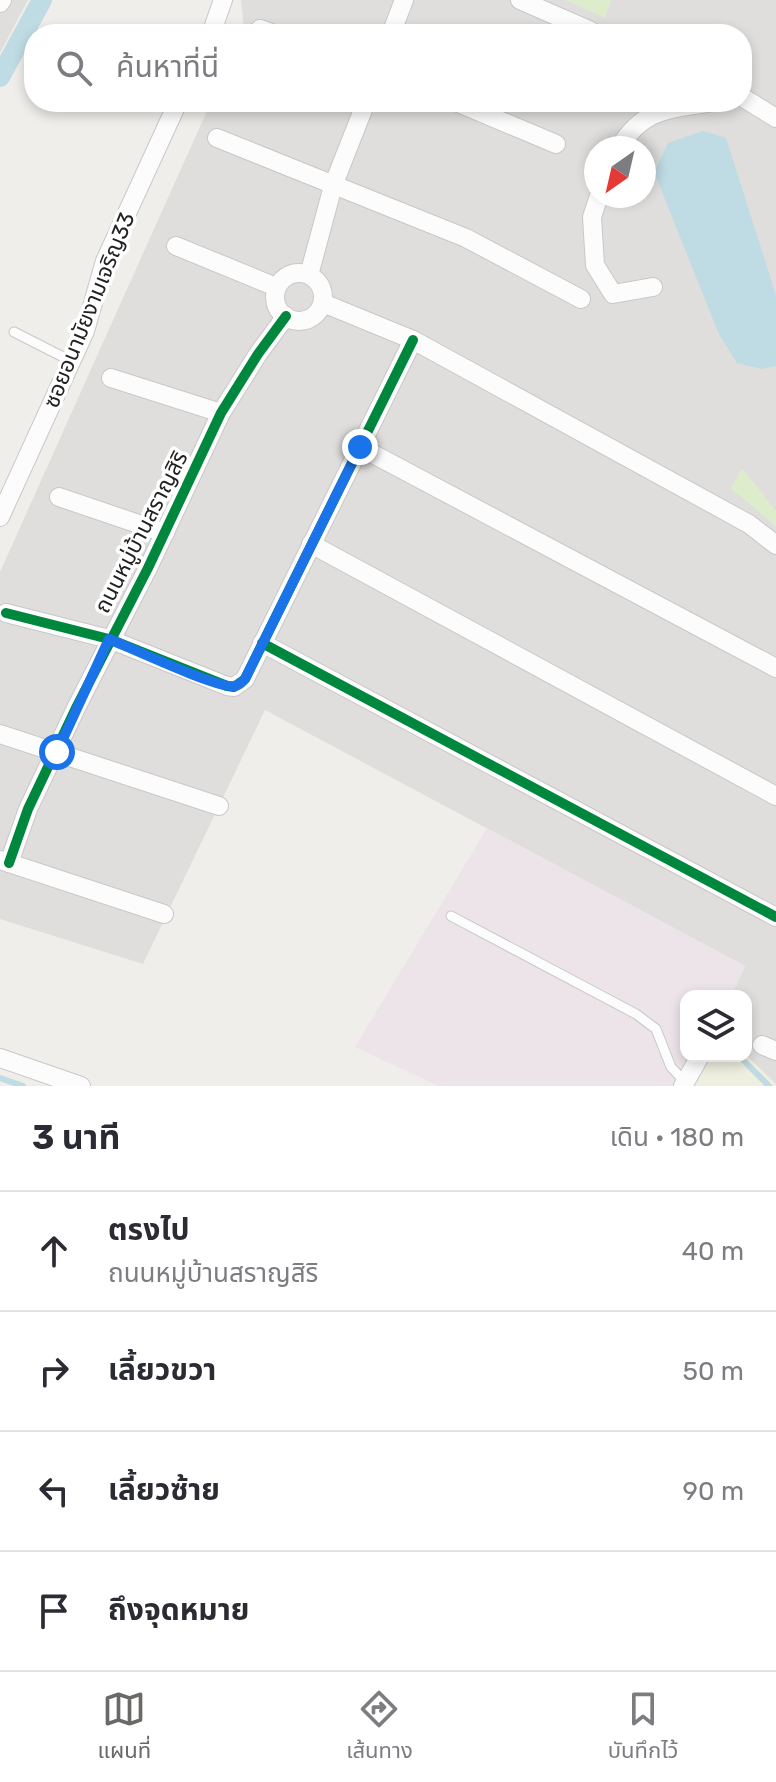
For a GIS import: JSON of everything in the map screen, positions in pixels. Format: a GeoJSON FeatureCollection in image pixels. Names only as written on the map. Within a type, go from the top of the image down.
{"type":"FeatureCollection","features":[{"type":"Feature","properties":{"kind":"street"},"geometry":{"type":"LineString","coordinates":[[215,24],[223,0]]}},
{"type":"Feature","properties":{"kind":"street"},"geometry":{"type":"LineString","coordinates":[[395,24],[404,0]]}},
{"type":"Feature","properties":{"kind":"street"},"geometry":{"type":"LineString","coordinates":[[520,0],[575,24]]}},
{"type":"Feature","properties":{"kind":"street"},"geometry":{"type":"LineString","coordinates":[[752,103],[776,118]]}},
{"type":"Feature","properties":{"kind":"street","name":"ซอยอนามัยงามเจริญ33"},"geometry":{"type":"LineString","coordinates":[[0,517],[85,331],[105,261],[173,112]]}},
{"type":"Feature","properties":{"kind":"street"},"geometry":{"type":"LineString","coordinates":[[309,275],[333,186],[362,112]]}},
{"type":"Feature","properties":{"kind":"street"},"geometry":{"type":"LineString","coordinates":[[480,112],[556,144]]}},
{"type":"Feature","properties":{"kind":"street"},"geometry":{"type":"LineString","coordinates":[[626,136],[629,130],[657,112]]}},
{"type":"Feature","properties":{"kind":"street"},"geometry":{"type":"LineString","coordinates":[[217,138],[466,238],[581,299]]}},
{"type":"Feature","properties":{"kind":"street"},"geometry":{"type":"LineString","coordinates":[[595,208],[592,217],[595,265],[613,294],[653,287]]}},
{"type":"Feature","properties":{"kind":"street"},"geometry":{"type":"LineString","coordinates":[[176,246],[276,287]]}},
{"type":"Feature","properties":{"kind":"street"},"geometry":{"type":"LineString","coordinates":[[301,272],[319,282],[323,303],[313,317],[297,321],[286,316],[276,305],[276,287],[291,274],[301,272]]}},
{"type":"Feature","properties":{"kind":"street"},"geometry":{"type":"LineString","coordinates":[[323,303],[413,340],[749,524],[776,545]]}},
{"type":"Feature","properties":{"kind":"street","name":"ถนนหมู่บ้านสราญสิริ"},"geometry":{"type":"LineString","coordinates":[[5,861],[109,639],[165,533],[221,413],[286,316]]}},
{"type":"Feature","properties":{"kind":"street"},"geometry":{"type":"LineString","coordinates":[[6,613],[109,639],[208,680],[234,687],[245,679],[413,340]]}},
{"type":"Feature","properties":{"kind":"street"},"geometry":{"type":"LineString","coordinates":[[111,378],[221,413]]}},
{"type":"Feature","properties":{"kind":"street"},"geometry":{"type":"LineString","coordinates":[[360,447],[776,668]]}},
{"type":"Feature","properties":{"kind":"street"},"geometry":{"type":"LineString","coordinates":[[59,497],[165,533]]}},
{"type":"Feature","properties":{"kind":"street"},"geometry":{"type":"LineString","coordinates":[[311,544],[776,796]]}},
{"type":"Feature","properties":{"kind":"street"},"geometry":{"type":"LineString","coordinates":[[262,643],[776,917]]}},
{"type":"Feature","properties":{"kind":"street"},"geometry":{"type":"LineString","coordinates":[[0,734],[219,806]]}},
{"type":"Feature","properties":{"kind":"street"},"geometry":{"type":"LineString","coordinates":[[5,861],[164,914]]}},
{"type":"Feature","properties":{"kind":"street"},"geometry":{"type":"LineString","coordinates":[[0,1058],[81,1086]]}},
{"type":"Feature","properties":{"kind":"street"},"geometry":{"type":"LineString","coordinates":[[684,1084],[697,1062]]}},
{"type":"Feature","properties":{"kind":"lane"},"geometry":{"type":"LineString","coordinates":[[14,332],[71,361]]}},
{"type":"Feature","properties":{"kind":"lane"},"geometry":{"type":"LineString","coordinates":[[451,916],[636,1014],[656,1029],[671,1067],[684,1084]]}},
{"type":"Feature","properties":{"kind":"shaded area"},"geometry":{"type":"Polygon","coordinates":[[[0,0],[28,0],[0,53],[0,0]]]}},
{"type":"Feature","properties":{"kind":"shaded area"},"geometry":{"type":"Polygon","coordinates":[[[241,0],[776,0],[776,1084],[752,1061],[752,990],[734,990],[745,966],[265,710],[143,964],[0,919],[0,572],[207,112],[752,112],[752,24],[243,24],[241,0]]]}},
{"type":"Feature","properties":{"kind":"shaded area"},"geometry":{"type":"Polygon","coordinates":[[[487,828],[745,966],[734,990],[680,990],[680,1062],[693,1062],[677,1086],[438,1086],[355,1047],[487,828]]]}},
{"type":"Feature","properties":{"kind":"green space"},"geometry":{"type":"Polygon","coordinates":[[[566,0],[611,0],[605,18],[566,0]]]}},
{"type":"Feature","properties":{"kind":"green space"},"geometry":{"type":"Polygon","coordinates":[[[742,468],[776,511],[776,527],[731,488],[742,468]]]}},
{"type":"Feature","properties":{"kind":"green space"},"geometry":{"type":"Polygon","coordinates":[[[752,1061],[776,1086],[695,1086],[709,1062],[752,1061]]]}},
{"type":"Feature","properties":{"kind":"water"},"geometry":{"type":"Polygon","coordinates":[[[703,131],[726,138],[776,295],[776,366],[762,369],[737,363],[719,334],[656,177],[656,168],[668,143],[703,131]]]}},
{"type":"Feature","properties":{"kind":"waterway"},"geometry":{"type":"LineString","coordinates":[[29,24],[42,0]]}},
{"type":"Feature","properties":{"kind":"waterway"},"geometry":{"type":"LineString","coordinates":[[0,77],[24,33]]}},
{"type":"Feature","properties":{"kind":"waterway"},"geometry":{"type":"LineString","coordinates":[[745,1062],[769,1086]]}},
{"type":"Feature","properties":{"kind":"waterway"},"geometry":{"type":"LineString","coordinates":[[0,1078],[23,1086]]}},
{"type":"Feature","properties":{"kind":"cycle path"},"geometry":{"type":"LineString","coordinates":[[9,863],[28,809],[221,413],[286,316]]}},
{"type":"Feature","properties":{"kind":"cycle path"},"geometry":{"type":"LineString","coordinates":[[6,613],[109,639],[234,687],[245,679],[413,340]]}},
{"type":"Feature","properties":{"kind":"cycle path"},"geometry":{"type":"LineString","coordinates":[[262,643],[776,917]]}},
{"type":"Feature","properties":{"kind":"route"},"geometry":{"type":"LineString","coordinates":[[57,752],[109,639],[227,686],[234,687],[245,679],[360,447]]}}]}
